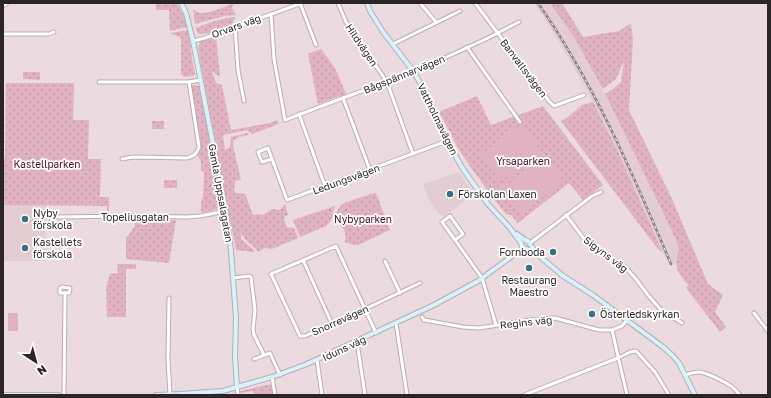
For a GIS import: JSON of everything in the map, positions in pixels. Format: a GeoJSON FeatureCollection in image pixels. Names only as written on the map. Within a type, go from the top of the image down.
{"type":"FeatureCollection","features":[{"type":"Feature","properties":{"kind":"street"},"geometry":{"type":"LineString","coordinates":[[3,6],[7,3]]}},
{"type":"Feature","properties":{"kind":"street","name":"Gamla Uppsalagatan"},"geometry":{"type":"LineString","coordinates":[[181,3],[186,13],[193,41],[226,211],[236,318],[235,356],[237,387]]}},
{"type":"Feature","properties":{"kind":"street"},"geometry":{"type":"LineString","coordinates":[[301,3],[316,45]]}},
{"type":"Feature","properties":{"kind":"street","name":"Orvars väg"},"geometry":{"type":"LineString","coordinates":[[193,41],[301,3]]}},
{"type":"Feature","properties":{"kind":"street","name":"Hildvägen"},"geometry":{"type":"LineString","coordinates":[[338,3],[346,22],[387,82],[413,154]]}},
{"type":"Feature","properties":{"kind":"street","name":"Vattholmavägen"},"geometry":{"type":"LineString","coordinates":[[367,3],[370,11],[384,32],[414,72],[424,90],[447,141],[463,169],[487,202],[524,245],[563,276],[593,295],[672,355],[679,363],[694,395]]}},
{"type":"Feature","properties":{"kind":"street"},"geometry":{"type":"LineString","coordinates":[[420,3],[436,22]]}},
{"type":"Feature","properties":{"kind":"street","name":"Banvallsvägen"},"geometry":{"type":"LineString","coordinates":[[475,3],[544,95],[554,106],[584,94]]}},
{"type":"Feature","properties":{"kind":"street"},"geometry":{"type":"LineString","coordinates":[[393,44],[460,11]]}},
{"type":"Feature","properties":{"kind":"street","name":"Bågspännarvägen"},"geometry":{"type":"LineString","coordinates":[[271,14],[274,59],[286,120],[414,72],[519,22]]}},
{"type":"Feature","properties":{"kind":"street"},"geometry":{"type":"LineString","coordinates":[[235,27],[237,64],[244,101]]}},
{"type":"Feature","properties":{"kind":"street"},"geometry":{"type":"LineString","coordinates":[[3,34],[48,34],[54,32]]}},
{"type":"Feature","properties":{"kind":"street"},"geometry":{"type":"LineString","coordinates":[[467,47],[520,122]]}},
{"type":"Feature","properties":{"kind":"street"},"geometry":{"type":"LineString","coordinates":[[99,82],[189,82],[201,80]]}},
{"type":"Feature","properties":{"kind":"street"},"geometry":{"type":"LineString","coordinates":[[122,160],[133,157],[187,158],[195,155],[199,147],[189,82]]}},
{"type":"Feature","properties":{"kind":"street"},"geometry":{"type":"LineString","coordinates":[[343,98],[370,170]]}},
{"type":"Feature","properties":{"kind":"street"},"geometry":{"type":"LineString","coordinates":[[299,114],[325,186]]}},
{"type":"Feature","properties":{"kind":"street","name":"Ledungsvägen"},"geometry":{"type":"LineString","coordinates":[[272,159],[287,200],[447,141]]}},
{"type":"Feature","properties":{"kind":"street"},"geometry":{"type":"LineString","coordinates":[[268,148],[272,159],[262,162],[258,152],[268,148]]}},
{"type":"Feature","properties":{"kind":"street"},"geometry":{"type":"LineString","coordinates":[[530,243],[528,241],[524,245],[529,248],[530,243],[566,215],[592,196],[601,192]]}},
{"type":"Feature","properties":{"kind":"street","name":"Topeliusgatan"},"geometry":{"type":"LineString","coordinates":[[49,226],[52,219],[56,217],[187,217],[226,211]]}},
{"type":"Feature","properties":{"kind":"street","name":"Sigyns väg"},"geometry":{"type":"LineString","coordinates":[[566,215],[585,240],[625,267],[662,310],[682,324]]}},
{"type":"Feature","properties":{"kind":"street"},"geometry":{"type":"LineString","coordinates":[[455,240],[463,234],[450,216],[442,222],[482,278],[496,325]]}},
{"type":"Feature","properties":{"kind":"street","name":"Vattholmavägen"},"geometry":{"type":"LineString","coordinates":[[530,243],[537,254]]}},
{"type":"Feature","properties":{"kind":"street","name":"Iduns väg"},"geometry":{"type":"LineString","coordinates":[[156,395],[200,393],[237,387],[280,375],[317,360],[434,305],[482,278],[515,254],[524,245]]}},
{"type":"Feature","properties":{"kind":"street"},"geometry":{"type":"LineString","coordinates":[[332,324],[303,260],[336,246],[376,333]]}},
{"type":"Feature","properties":{"kind":"street","name":"Snorrevägen"},"geometry":{"type":"LineString","coordinates":[[303,260],[271,274],[300,336],[304,336],[332,324],[420,283]]}},
{"type":"Feature","properties":{"kind":"street"},"geometry":{"type":"LineString","coordinates":[[385,261],[400,293]]}},
{"type":"Feature","properties":{"kind":"street"},"geometry":{"type":"LineString","coordinates":[[233,278],[251,277],[255,310],[254,336],[264,355]]}},
{"type":"Feature","properties":{"kind":"street"},"geometry":{"type":"LineString","coordinates":[[64,395],[65,293]]}},
{"type":"Feature","properties":{"kind":"street"},"geometry":{"type":"LineString","coordinates":[[169,298],[168,359],[170,395]]}},
{"type":"Feature","properties":{"kind":"street"},"geometry":{"type":"LineString","coordinates":[[754,313],[768,331]]}},
{"type":"Feature","properties":{"kind":"street","name":"Regins väg"},"geometry":{"type":"LineString","coordinates":[[422,316],[424,320],[479,328],[555,318],[600,330],[612,330]]}},
{"type":"Feature","properties":{"kind":"street"},"geometry":{"type":"LineString","coordinates":[[627,320],[622,326],[612,330],[627,395]]}},
{"type":"Feature","properties":{"kind":"street"},"geometry":{"type":"LineString","coordinates":[[396,323],[407,395]]}},
{"type":"Feature","properties":{"kind":"street"},"geometry":{"type":"LineString","coordinates":[[357,342],[365,395]]}},
{"type":"Feature","properties":{"kind":"street"},"geometry":{"type":"LineString","coordinates":[[524,395],[630,352],[636,351],[655,372],[669,395]]}},
{"type":"Feature","properties":{"kind":"street"},"geometry":{"type":"LineString","coordinates":[[254,359],[270,353],[280,375]]}},
{"type":"Feature","properties":{"kind":"street"},"geometry":{"type":"LineString","coordinates":[[317,360],[322,395]]}},
{"type":"Feature","properties":{"kind":"street"},"geometry":{"type":"LineString","coordinates":[[685,376],[694,372],[699,372],[731,386],[740,395]]}},
{"type":"Feature","properties":{"kind":"street"},"geometry":{"type":"LineString","coordinates":[[272,377],[275,395]]}},
{"type":"Feature","properties":{"kind":"street"},"geometry":{"type":"LineString","coordinates":[[237,387],[238,395]]}},
{"type":"Feature","properties":{"kind":"street"},"geometry":{"type":"LineString","coordinates":[[3,395],[58,395]]}},
{"type":"Feature","properties":{"kind":"shaded area"},"geometry":{"type":"Polygon","coordinates":[[[534,3],[550,3],[574,37],[609,102],[679,247],[676,263],[670,266],[620,156],[593,102],[569,59],[534,3]]]}},
{"type":"Feature","properties":{"kind":"shaded area","name":"Förskolan Laxen"},"geometry":{"type":"Polygon","coordinates":[[[459,172],[474,194],[445,216],[440,215],[429,201],[423,184],[459,172]]]}},
{"type":"Feature","properties":{"kind":"shaded area"},"geometry":{"type":"Polygon","coordinates":[[[3,205],[46,205],[46,261],[3,261],[3,205]]]}},
{"type":"Feature","properties":{"kind":"green space"},"geometry":{"type":"Polygon","coordinates":[[[156,3],[177,3],[185,19],[187,27],[170,31],[169,10],[156,10],[156,3]]]}},
{"type":"Feature","properties":{"kind":"green space"},"geometry":{"type":"Polygon","coordinates":[[[230,3],[234,3],[232,8],[236,15],[224,16],[195,24],[193,10],[200,13],[210,12],[230,5],[230,3]]]}},
{"type":"Feature","properties":{"kind":"green space"},"geometry":{"type":"Polygon","coordinates":[[[550,3],[562,3],[583,37],[619,31],[631,23],[633,41],[629,110],[673,201],[708,284],[723,295],[715,312],[726,327],[720,332],[686,288],[688,285],[678,272],[676,263],[679,247],[605,94],[621,82],[624,61],[616,79],[602,88],[574,37],[550,3]]]}},
{"type":"Feature","properties":{"kind":"green space"},"geometry":{"type":"Polygon","coordinates":[[[235,17],[232,25],[211,33],[199,34],[197,32],[196,28],[201,26],[235,17]]]}},
{"type":"Feature","properties":{"kind":"green space"},"geometry":{"type":"Polygon","coordinates":[[[189,30],[195,73],[193,76],[184,77],[181,74],[181,38],[170,33],[189,30]]]}},
{"type":"Feature","properties":{"kind":"green space"},"geometry":{"type":"Polygon","coordinates":[[[216,36],[220,77],[212,71],[216,83],[222,85],[231,130],[270,123],[277,120],[279,124],[252,134],[247,130],[223,135],[225,150],[230,147],[231,137],[248,133],[249,135],[239,137],[233,141],[241,180],[235,181],[234,191],[245,194],[253,215],[263,215],[272,209],[280,210],[285,204],[288,215],[285,216],[284,219],[287,227],[294,228],[298,238],[272,249],[265,248],[258,252],[244,238],[241,232],[241,239],[254,250],[254,252],[236,250],[198,49],[200,42],[216,36]]]}},
{"type":"Feature","properties":{"kind":"green space"},"geometry":{"type":"Polygon","coordinates":[[[321,49],[335,68],[346,94],[318,104],[308,54],[321,49]]]}},
{"type":"Feature","properties":{"kind":"green space"},"geometry":{"type":"Polygon","coordinates":[[[23,72],[40,72],[40,80],[23,79],[23,72]]]}},
{"type":"Feature","properties":{"kind":"green space","name":"Kastellparken"},"geometry":{"type":"Polygon","coordinates":[[[6,83],[74,83],[73,120],[89,120],[88,159],[101,159],[100,197],[109,197],[109,211],[107,211],[107,206],[3,205],[6,83]]]}},
{"type":"Feature","properties":{"kind":"green space"},"geometry":{"type":"Polygon","coordinates":[[[192,85],[200,87],[221,204],[221,206],[217,209],[203,213],[201,212],[201,203],[203,197],[204,172],[201,170],[201,162],[198,156],[201,145],[191,88],[192,85]]]}},
{"type":"Feature","properties":{"kind":"green space","name":"Yrsaparken"},"geometry":{"type":"Polygon","coordinates":[[[477,96],[491,125],[543,106],[603,185],[583,200],[569,183],[518,223],[511,215],[506,214],[469,165],[439,112],[477,96]]]}},
{"type":"Feature","properties":{"kind":"green space"},"geometry":{"type":"Polygon","coordinates":[[[593,102],[620,156],[663,253],[657,248],[561,121],[582,105],[593,102]]]}},
{"type":"Feature","properties":{"kind":"green space"},"geometry":{"type":"Polygon","coordinates":[[[152,121],[164,121],[164,129],[152,129],[152,121]]]}},
{"type":"Feature","properties":{"kind":"green space"},"geometry":{"type":"Polygon","coordinates":[[[522,124],[542,151],[500,182],[480,155],[522,124]]]}},
{"type":"Feature","properties":{"kind":"green space"},"geometry":{"type":"Polygon","coordinates":[[[545,156],[564,181],[522,212],[503,187],[545,156]]]}},
{"type":"Feature","properties":{"kind":"green space"},"geometry":{"type":"Polygon","coordinates":[[[164,180],[177,180],[177,188],[164,188],[164,180]]]}},
{"type":"Feature","properties":{"kind":"green space","name":"Nybyparken"},"geometry":{"type":"Polygon","coordinates":[[[376,193],[390,230],[358,245],[345,242],[344,229],[333,221],[339,209],[344,203],[376,193]]]}},
{"type":"Feature","properties":{"kind":"green space"},"geometry":{"type":"Polygon","coordinates":[[[335,206],[331,221],[326,226],[300,237],[293,220],[335,206]]]}},
{"type":"Feature","properties":{"kind":"green space"},"geometry":{"type":"Polygon","coordinates":[[[135,220],[176,220],[169,263],[126,259],[126,238],[135,226],[135,220]]]}},
{"type":"Feature","properties":{"kind":"green space"},"geometry":{"type":"Polygon","coordinates":[[[117,264],[136,264],[136,269],[126,269],[126,317],[107,317],[106,288],[110,274],[118,273],[117,264]]]}},
{"type":"Feature","properties":{"kind":"green space"},"geometry":{"type":"Polygon","coordinates":[[[8,313],[18,313],[18,331],[8,331],[8,313]]]}},
{"type":"Feature","properties":{"kind":"green space"},"geometry":{"type":"Polygon","coordinates":[[[271,384],[273,395],[254,395],[253,391],[241,393],[240,391],[271,384]]]}},
{"type":"Feature","properties":{"kind":"railway"},"geometry":{"type":"LineString","coordinates":[[538,3],[558,33],[595,97],[627,163],[671,264]]}},
{"type":"Feature","properties":{"kind":"place","name":"Förskolan Laxen"},"geometry":{"type":"Point","coordinates":[450,194]}},
{"type":"Feature","properties":{"kind":"place","name":"Nyby förskola"},"geometry":{"type":"Point","coordinates":[25,219]}},
{"type":"Feature","properties":{"kind":"place","name":"Kastellets förskola"},"geometry":{"type":"Point","coordinates":[25,248]}},
{"type":"Feature","properties":{"kind":"place","name":"Fornboda"},"geometry":{"type":"Point","coordinates":[553,252]}},
{"type":"Feature","properties":{"kind":"place","name":"Restaurang Maestro"},"geometry":{"type":"Point","coordinates":[529,268]}},
{"type":"Feature","properties":{"kind":"place","name":"Österledskyrkan"},"geometry":{"type":"Point","coordinates":[592,314]}}]}
